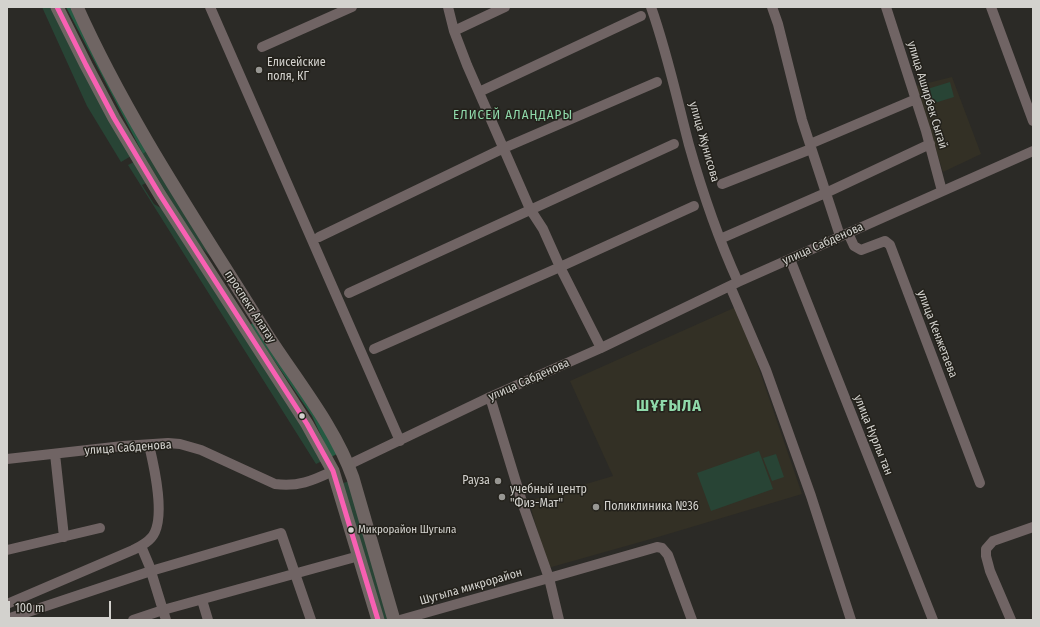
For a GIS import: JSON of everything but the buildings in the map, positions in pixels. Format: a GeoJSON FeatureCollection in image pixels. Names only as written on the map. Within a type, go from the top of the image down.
{"type":"FeatureCollection","features":[{"type":"Feature","properties":{"kind":"main road","name":"проспект Алатау"},"geometry":{"type":"LineString","coordinates":[[58,7],[114,118],[160,195],[307,424],[333,472],[378,620]]}},
{"type":"Feature","properties":{"kind":"main road","name":"проспект Алатау"},"geometry":{"type":"LineString","coordinates":[[77,7],[89,35],[153,152],[323,420],[348,465],[394,620]]}},
{"type":"Feature","properties":{"kind":"main road"},"geometry":{"type":"LineString","coordinates":[[243,325],[256,316]]}},
{"type":"Feature","properties":{"kind":"main road","name":"улица Сабденова"},"geometry":{"type":"LineString","coordinates":[[333,472],[348,465]]}},
{"type":"Feature","properties":{"kind":"street"},"geometry":{"type":"LineString","coordinates":[[210,7],[400,440]]}},
{"type":"Feature","properties":{"kind":"street"},"geometry":{"type":"LineString","coordinates":[[262,47],[352,7]]}},
{"type":"Feature","properties":{"kind":"street"},"geometry":{"type":"LineString","coordinates":[[448,7],[454,31],[467,65],[530,209],[543,228],[560,267],[601,348]]}},
{"type":"Feature","properties":{"kind":"street"},"geometry":{"type":"LineString","coordinates":[[454,31],[505,7]]}},
{"type":"Feature","properties":{"kind":"street","name":"улица Жунисова"},"geometry":{"type":"LineString","coordinates":[[651,7],[663,44],[693,158],[734,284],[813,503],[851,620]]}},
{"type":"Feature","properties":{"kind":"street","name":"улица Кенжетаева"},"geometry":{"type":"LineString","coordinates":[[772,7],[778,24],[802,120],[826,192],[844,235],[854,246],[861,250],[885,241],[890,245],[980,483]]}},
{"type":"Feature","properties":{"kind":"street","name":"улица Аширбек Сыгай"},"geometry":{"type":"LineString","coordinates":[[886,7],[916,98],[942,191]]}},
{"type":"Feature","properties":{"kind":"street"},"geometry":{"type":"LineString","coordinates":[[991,7],[1033,121]]}},
{"type":"Feature","properties":{"kind":"street"},"geometry":{"type":"LineString","coordinates":[[479,92],[640,16]]}},
{"type":"Feature","properties":{"kind":"street"},"geometry":{"type":"LineString","coordinates":[[319,237],[504,148],[657,82]]}},
{"type":"Feature","properties":{"kind":"street"},"geometry":{"type":"LineString","coordinates":[[722,184],[811,147],[916,98]]}},
{"type":"Feature","properties":{"kind":"street"},"geometry":{"type":"LineString","coordinates":[[349,293],[674,144]]}},
{"type":"Feature","properties":{"kind":"street"},"geometry":{"type":"LineString","coordinates":[[720,239],[930,144]]}},
{"type":"Feature","properties":{"kind":"street","name":"улица Сабденова"},"geometry":{"type":"LineString","coordinates":[[348,465],[490,397],[601,348],[734,284],[1033,151]]}},
{"type":"Feature","properties":{"kind":"street"},"geometry":{"type":"LineString","coordinates":[[374,349],[694,206]]}},
{"type":"Feature","properties":{"kind":"street","name":"улица Нурлы тан"},"geometry":{"type":"LineString","coordinates":[[790,259],[933,620]]}},
{"type":"Feature","properties":{"kind":"street"},"geometry":{"type":"LineString","coordinates":[[490,397],[523,505],[549,578],[559,620]]}},
{"type":"Feature","properties":{"kind":"street","name":"улица Сабденова"},"geometry":{"type":"LineString","coordinates":[[7,459],[123,446],[168,443],[180,444],[201,450],[274,484],[287,486],[301,484],[333,472]]}},
{"type":"Feature","properties":{"kind":"street"},"geometry":{"type":"LineString","coordinates":[[7,604],[141,546],[152,537],[155,531],[159,509],[154,469],[149,445]]}},
{"type":"Feature","properties":{"kind":"street"},"geometry":{"type":"LineString","coordinates":[[55,454],[64,537]]}},
{"type":"Feature","properties":{"kind":"street"},"geometry":{"type":"LineString","coordinates":[[1011,620],[990,571],[986,556],[986,549],[993,541],[1033,527]]}},
{"type":"Feature","properties":{"kind":"street"},"geometry":{"type":"LineString","coordinates":[[7,550],[100,528]]}},
{"type":"Feature","properties":{"kind":"street"},"geometry":{"type":"LineString","coordinates":[[7,619],[151,572],[281,534],[296,573],[311,620]]}},
{"type":"Feature","properties":{"kind":"street"},"geometry":{"type":"LineString","coordinates":[[141,546],[151,572],[164,615]]}},
{"type":"Feature","properties":{"kind":"street","name":"Шугыла микрорайон"},"geometry":{"type":"LineString","coordinates":[[400,620],[660,547],[668,555],[692,620]]}},
{"type":"Feature","properties":{"kind":"street"},"geometry":{"type":"LineString","coordinates":[[133,620],[164,615],[202,600],[359,556]]}},
{"type":"Feature","properties":{"kind":"street"},"geometry":{"type":"LineString","coordinates":[[202,600],[208,620]]}},
{"type":"Feature","properties":{"kind":"shaded area"},"geometry":{"type":"Polygon","coordinates":[[[952,77],[981,154],[943,172],[916,86],[952,77]]]}},
{"type":"Feature","properties":{"kind":"shaded area"},"geometry":{"type":"Polygon","coordinates":[[[736,307],[739,311],[802,494],[548,568],[529,501],[613,476],[570,381],[736,307]]]}},
{"type":"Feature","properties":{"kind":"green space"},"geometry":{"type":"Polygon","coordinates":[[[42,7],[54,7],[131,156],[121,162],[87,106],[42,7]]]}},
{"type":"Feature","properties":{"kind":"green space"},"geometry":{"type":"Polygon","coordinates":[[[66,7],[73,7],[147,151],[143,154],[66,7]]]}},
{"type":"Feature","properties":{"kind":"green space"},"geometry":{"type":"Polygon","coordinates":[[[950,82],[954,97],[928,105],[924,90],[950,82]]]}},
{"type":"Feature","properties":{"kind":"green space"},"geometry":{"type":"Polygon","coordinates":[[[147,151],[211,257],[196,242],[143,154],[147,151]]]}},
{"type":"Feature","properties":{"kind":"green space"},"geometry":{"type":"Polygon","coordinates":[[[136,161],[146,183],[142,185],[154,204],[164,210],[306,432],[322,461],[316,464],[128,165],[136,161]]]}},
{"type":"Feature","properties":{"kind":"green space"},"geometry":{"type":"Polygon","coordinates":[[[254,322],[317,414],[337,454],[331,457],[312,416],[250,325],[254,322]]]}},
{"type":"Feature","properties":{"kind":"green space"},"geometry":{"type":"Polygon","coordinates":[[[759,451],[773,489],[711,511],[697,473],[759,451]]]}},
{"type":"Feature","properties":{"kind":"green space"},"geometry":{"type":"Polygon","coordinates":[[[776,454],[784,477],[772,481],[763,458],[776,454]]]}},
{"type":"Feature","properties":{"kind":"green space"},"geometry":{"type":"Polygon","coordinates":[[[349,481],[389,620],[382,620],[341,484],[349,481]]]}},
{"type":"Feature","properties":{"kind":"transit line"},"geometry":{"type":"LineString","coordinates":[[57,7],[114,118],[160,195],[307,424],[333,471],[378,620]]}},
{"type":"Feature","properties":{"kind":"place","name":"Елисейские поля, КГ"},"geometry":{"type":"Point","coordinates":[259,70]}},
{"type":"Feature","properties":{"kind":"place","name":"Рауза"},"geometry":{"type":"Point","coordinates":[498,481]}},
{"type":"Feature","properties":{"kind":"place","name":"учебный центр \"Физ-Мат\""},"geometry":{"type":"Point","coordinates":[502,497]}},
{"type":"Feature","properties":{"kind":"place","name":"Поликлиника №36"},"geometry":{"type":"Point","coordinates":[596,507]}},
{"type":"Feature","properties":{"kind":"place","name":"Микрорайон Шугыла"},"geometry":{"type":"Point","coordinates":[351,530]}},
{"type":"Feature","properties":{"kind":"district","name":"ЕЛИСЕЙ АЛАҢДАРЫ"},"geometry":{"type":"Point","coordinates":[513,115]}},
{"type":"Feature","properties":{"kind":"district","name":"ШҰҒЫЛА"},"geometry":{"type":"Point","coordinates":[669,407]}}]}
